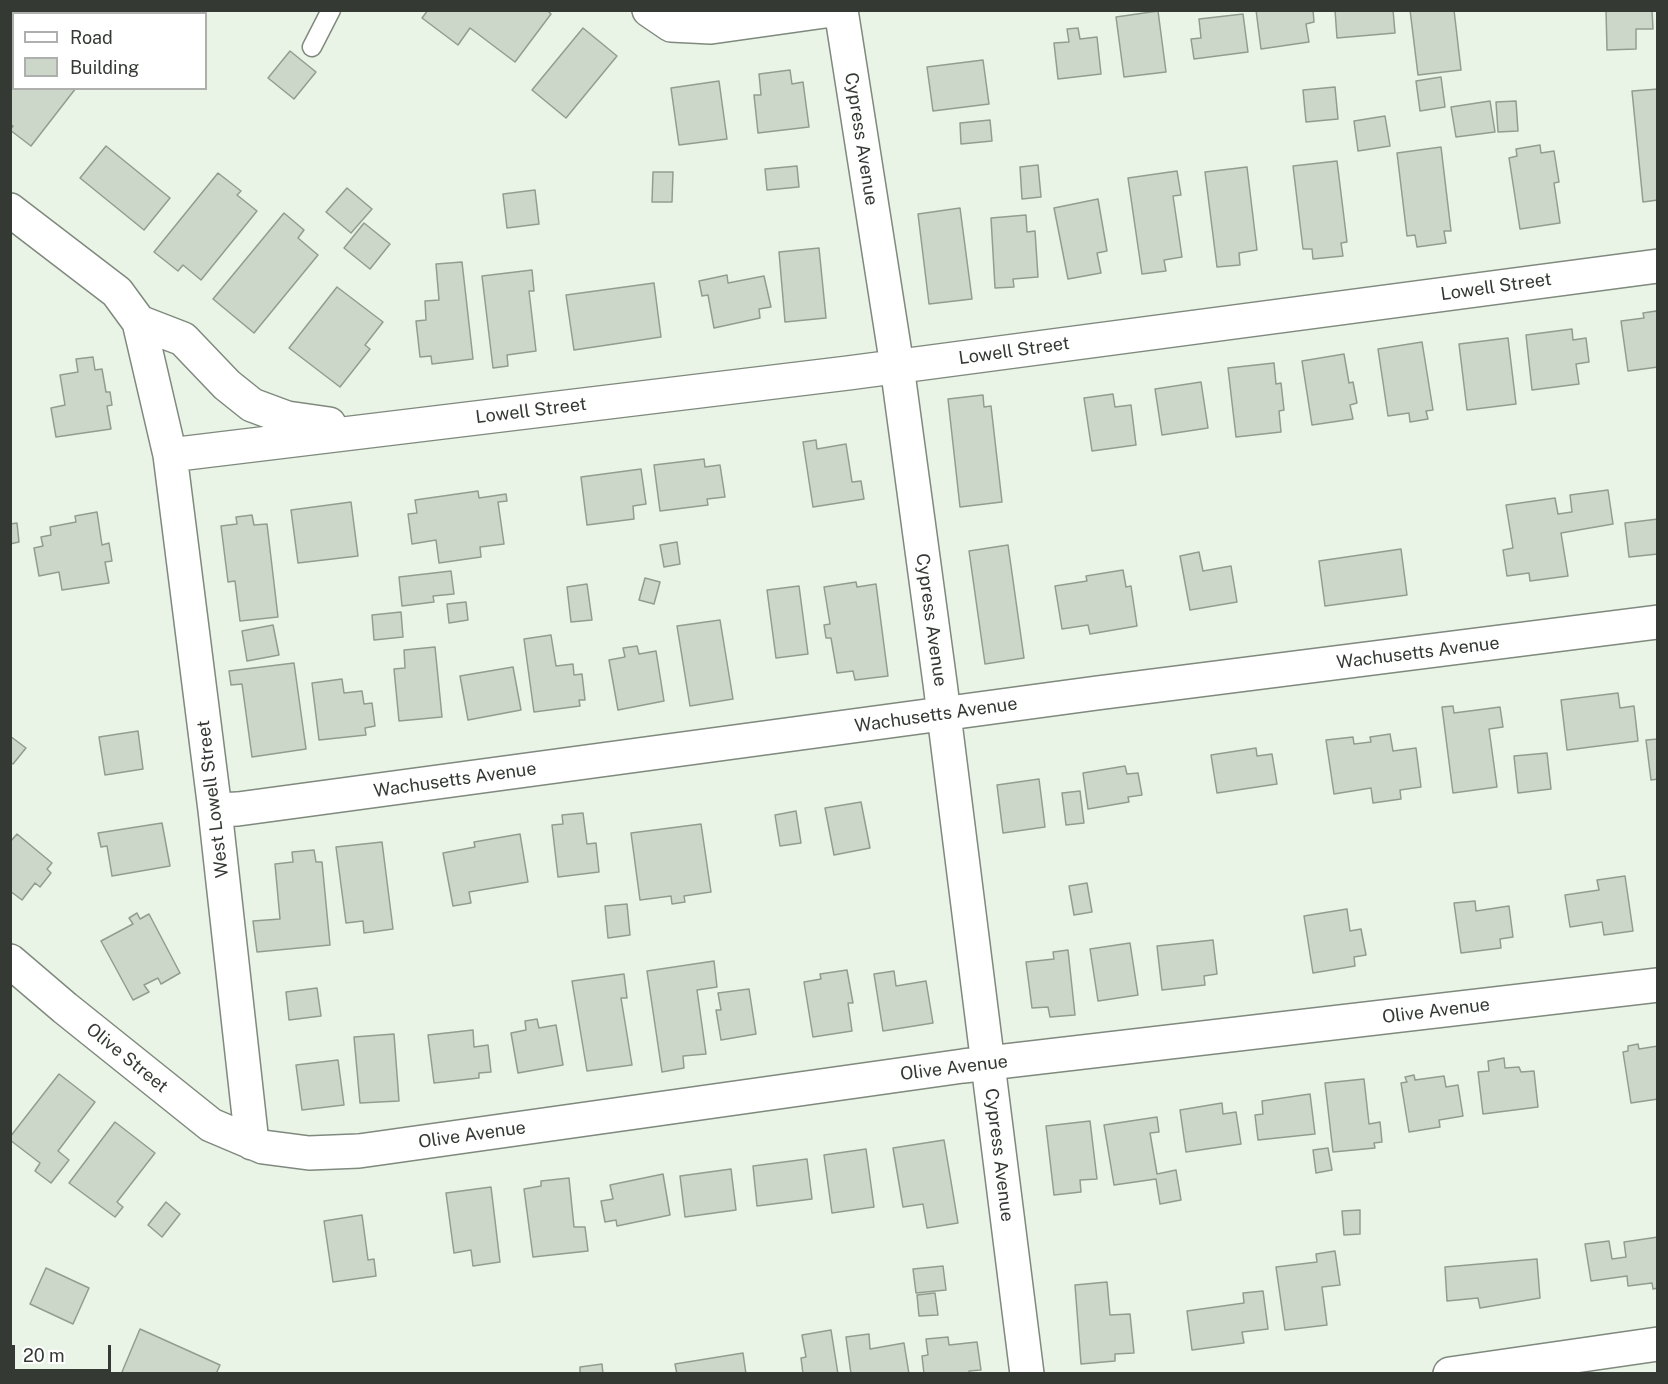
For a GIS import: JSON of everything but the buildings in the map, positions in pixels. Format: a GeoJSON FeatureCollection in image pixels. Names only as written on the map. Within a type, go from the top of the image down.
{"type":"FeatureCollection","features":[{"type":"Feature","properties":{"kind":"street"},"geometry":{"type":"LineString","coordinates":[[649,10],[672,25],[711,27],[832,10]]}},
{"type":"Feature","properties":{"kind":"street","name":"Cypress Avenue"},"geometry":{"type":"LineString","coordinates":[[841,10],[897,366],[944,714],[1027,1374]]}},
{"type":"Feature","properties":{"kind":"street"},"geometry":{"type":"LineString","coordinates":[[10,210],[117,292],[139,322],[170,455]]}},
{"type":"Feature","properties":{"kind":"street","name":"Lowell Street"},"geometry":{"type":"LineString","coordinates":[[170,455],[897,366],[1658,266]]}},
{"type":"Feature","properties":{"kind":"street","name":"Lowell Street"},"geometry":{"type":"LineString","coordinates":[[139,322],[183,339],[227,385],[252,405],[287,418],[369,430]]}},
{"type":"Feature","properties":{"kind":"street","name":"West Lowell Street"},"geometry":{"type":"LineString","coordinates":[[170,455],[215,810],[252,1143]]}},
{"type":"Feature","properties":{"kind":"street","name":"Wachusetts Avenue"},"geometry":{"type":"LineString","coordinates":[[215,810],[238,809],[944,714],[1658,622]]}},
{"type":"Feature","properties":{"kind":"street","name":"Olive Street"},"geometry":{"type":"LineString","coordinates":[[10,961],[65,1008],[212,1125],[252,1143]]}},
{"type":"Feature","properties":{"kind":"street","name":"Olive Avenue"},"geometry":{"type":"LineString","coordinates":[[252,1143],[263,1147],[309,1153],[358,1151],[988,1064],[1658,984]]}},
{"type":"Feature","properties":{"kind":"street"},"geometry":{"type":"LineString","coordinates":[[1450,1374],[1599,1364],[1658,1344]]}},
{"type":"Feature","properties":{"kind":"lane"},"geometry":{"type":"LineString","coordinates":[[312,47],[331,10]]}}]}
